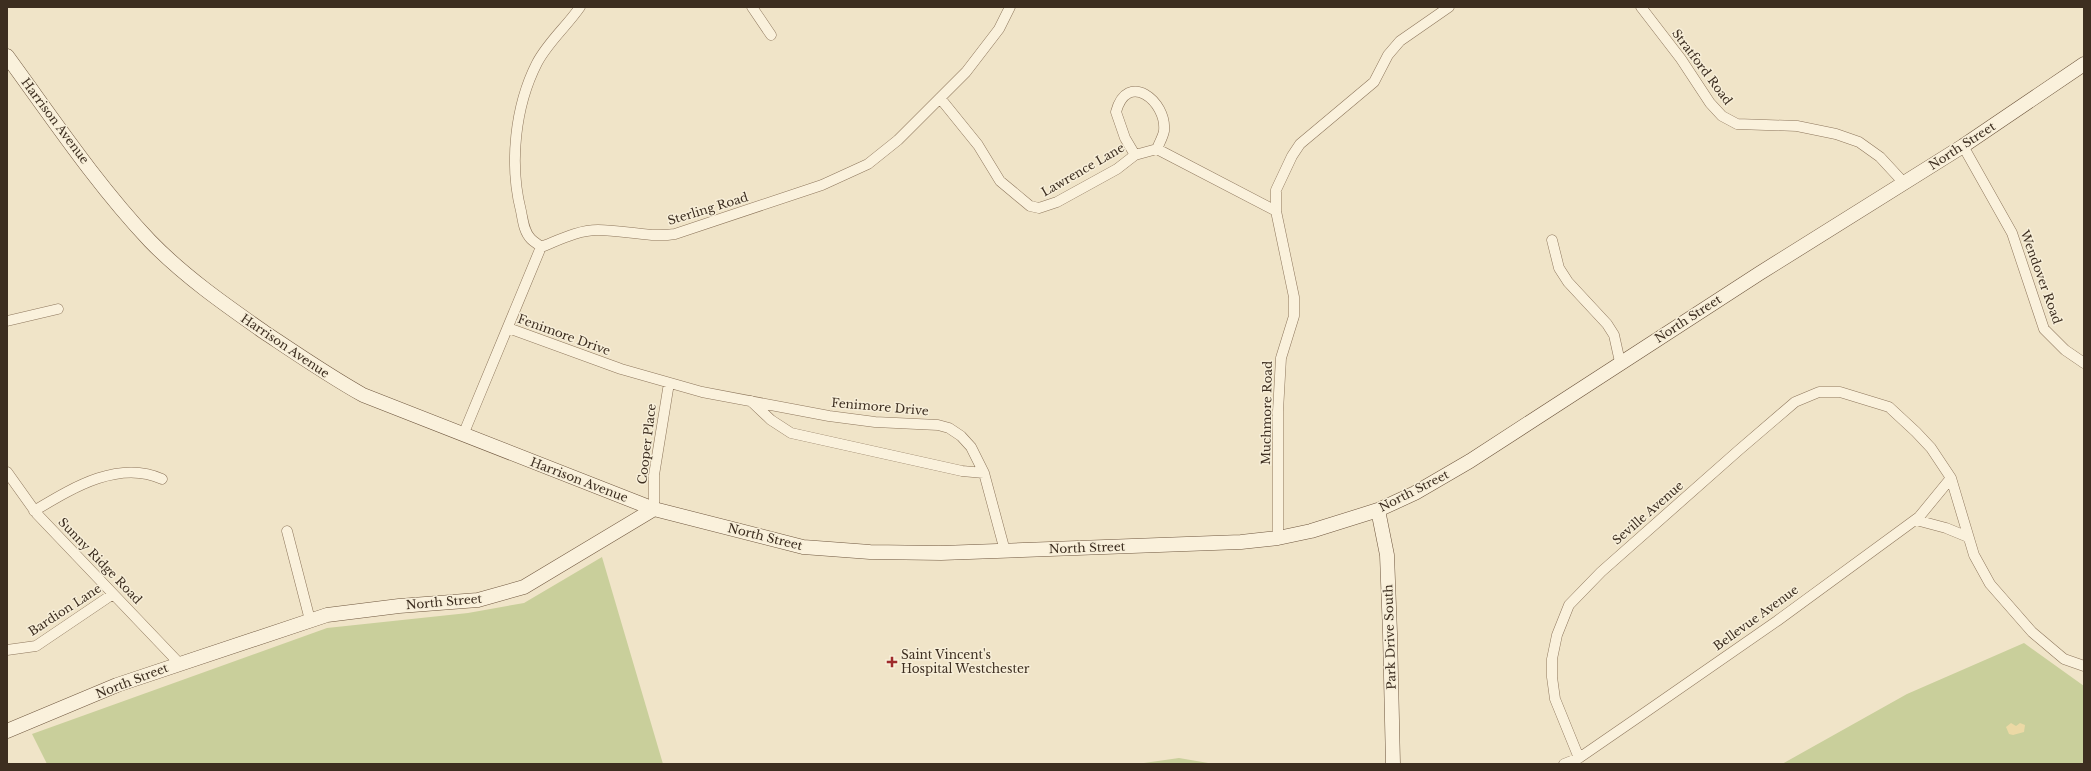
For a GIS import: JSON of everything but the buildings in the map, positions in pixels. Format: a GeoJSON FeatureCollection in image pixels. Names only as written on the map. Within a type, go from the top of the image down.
{"type":"FeatureCollection","features":[{"type":"Feature","properties":{"kind":"main road","name":"Harrison Avenue"},"geometry":{"type":"LineString","coordinates":[[7,56],[114,199],[150,241],[200,287],[324,372],[363,396],[654,508]]}},
{"type":"Feature","properties":{"kind":"main road","name":"North Street"},"geometry":{"type":"LineString","coordinates":[[7,731],[117,685],[179,663],[328,615],[399,606],[478,600],[501,595],[524,587],[654,508],[803,547],[870,552],[941,553],[1241,542],[1278,538],[1311,531],[1378,510],[1415,493],[1463,465],[1620,362],[1963,146],[2084,64]]}},
{"type":"Feature","properties":{"kind":"main road","name":"Park Drive South"},"geometry":{"type":"LineString","coordinates":[[1378,510],[1387,555],[1392,764]]}},
{"type":"Feature","properties":{"kind":"street"},"geometry":{"type":"LineString","coordinates":[[463,435],[541,247],[531,239],[525,228],[515,179],[518,123],[528,84],[538,62],[548,46],[580,7]]}},
{"type":"Feature","properties":{"kind":"street"},"geometry":{"type":"LineString","coordinates":[[752,7],[771,35]]}},
{"type":"Feature","properties":{"kind":"street","name":"Sterling Road"},"geometry":{"type":"LineString","coordinates":[[541,247],[563,238],[596,230],[651,236],[675,234],[822,186],[868,164],[898,140],[966,72],[999,29],[1010,7]]}},
{"type":"Feature","properties":{"kind":"street","name":"Muchmore Road"},"geometry":{"type":"LineString","coordinates":[[1278,538],[1278,411],[1281,358],[1294,316],[1294,297],[1276,211],[1276,190],[1292,156],[1300,144],[1374,82],[1388,55],[1400,40],[1449,7]]}},
{"type":"Feature","properties":{"kind":"street","name":"Stratford Road"},"geometry":{"type":"LineString","coordinates":[[1641,7],[1681,59],[1710,103],[1722,116],[1737,124],[1797,126],[1836,134],[1859,142],[1880,157],[1904,183]]}},
{"type":"Feature","properties":{"kind":"street"},"geometry":{"type":"LineString","coordinates":[[1135,155],[1125,138],[1116,112],[1122,99],[1130,92],[1137,90],[1143,93],[1158,106],[1164,133],[1157,149],[1276,211]]}},
{"type":"Feature","properties":{"kind":"street","name":"Lawrence Lane"},"geometry":{"type":"LineString","coordinates":[[940,98],[978,145],[1000,181],[1030,206],[1039,208],[1057,202],[1117,169],[1135,155],[1157,149]]}},
{"type":"Feature","properties":{"kind":"street","name":"Wendover Road"},"geometry":{"type":"LineString","coordinates":[[1963,146],[2012,233],[2044,329],[2064,350],[2084,363]]}},
{"type":"Feature","properties":{"kind":"street"},"geometry":{"type":"LineString","coordinates":[[1552,240],[1559,268],[1568,282],[1607,324],[1614,335],[1620,362]]}},
{"type":"Feature","properties":{"kind":"street"},"geometry":{"type":"LineString","coordinates":[[7,321],[58,309]]}},
{"type":"Feature","properties":{"kind":"street","name":"Fenimore Drive"},"geometry":{"type":"LineString","coordinates":[[508,328],[621,369],[669,383],[829,416],[875,422],[938,425],[949,428],[961,436],[970,447],[984,473],[1005,551]]}},
{"type":"Feature","properties":{"kind":"street","name":"Cooper Place"},"geometry":{"type":"LineString","coordinates":[[654,508],[654,475],[669,383]]}},
{"type":"Feature","properties":{"kind":"street","name":"Seville Avenue"},"geometry":{"type":"LineString","coordinates":[[1579,758],[1555,699],[1552,677],[1552,659],[1557,634],[1569,605],[1601,572],[1795,402],[1819,392],[1840,392],[1889,407],[1931,448],[1951,478]]}},
{"type":"Feature","properties":{"kind":"street"},"geometry":{"type":"LineString","coordinates":[[751,401],[771,420],[791,433],[962,471],[984,473]]}},
{"type":"Feature","properties":{"kind":"street","name":"Sunny Ridge Road"},"geometry":{"type":"LineString","coordinates":[[7,472],[34,511],[179,663]]}},
{"type":"Feature","properties":{"kind":"street"},"geometry":{"type":"LineString","coordinates":[[34,511],[74,488],[110,475],[136,473],[162,479]]}},
{"type":"Feature","properties":{"kind":"street"},"geometry":{"type":"LineString","coordinates":[[1951,478],[1968,537],[1980,569],[1990,584],[2032,632],[2064,659],[2084,666]]}},
{"type":"Feature","properties":{"kind":"street","name":"Bellevue Avenue"},"geometry":{"type":"LineString","coordinates":[[1564,764],[1579,758],[1765,629],[1916,520],[1951,478]]}},
{"type":"Feature","properties":{"kind":"street"},"geometry":{"type":"LineString","coordinates":[[1916,520],[1946,528],[1968,537]]}},
{"type":"Feature","properties":{"kind":"street"},"geometry":{"type":"LineString","coordinates":[[288,531],[310,620]]}},
{"type":"Feature","properties":{"kind":"street","name":"Bardion Lane"},"geometry":{"type":"LineString","coordinates":[[7,650],[36,646],[113,594]]}},
{"type":"Feature","properties":{"kind":"green space"},"geometry":{"type":"Polygon","coordinates":[[[602,557],[663,764],[47,764],[32,734],[327,628],[468,613],[524,603],[602,557]]]}},
{"type":"Feature","properties":{"kind":"green space"},"geometry":{"type":"Polygon","coordinates":[[[2024,643],[2084,686],[2084,764],[1782,764],[1907,694],[2024,643]]]}},
{"type":"Feature","properties":{"kind":"green space"},"geometry":{"type":"Polygon","coordinates":[[[1179,758],[1214,764],[1137,764],[1179,758]]]}},
{"type":"Feature","properties":{"kind":"sand"},"geometry":{"type":"Polygon","coordinates":[[[2011,723],[2016,726],[2020,723],[2025,725],[2024,732],[2013,735],[2009,734],[2006,727],[2011,723]]]}},
{"type":"Feature","properties":{"kind":"place","name":"Saint Vincent's Hospital Westchester"},"geometry":{"type":"Point","coordinates":[892,662]}}]}
